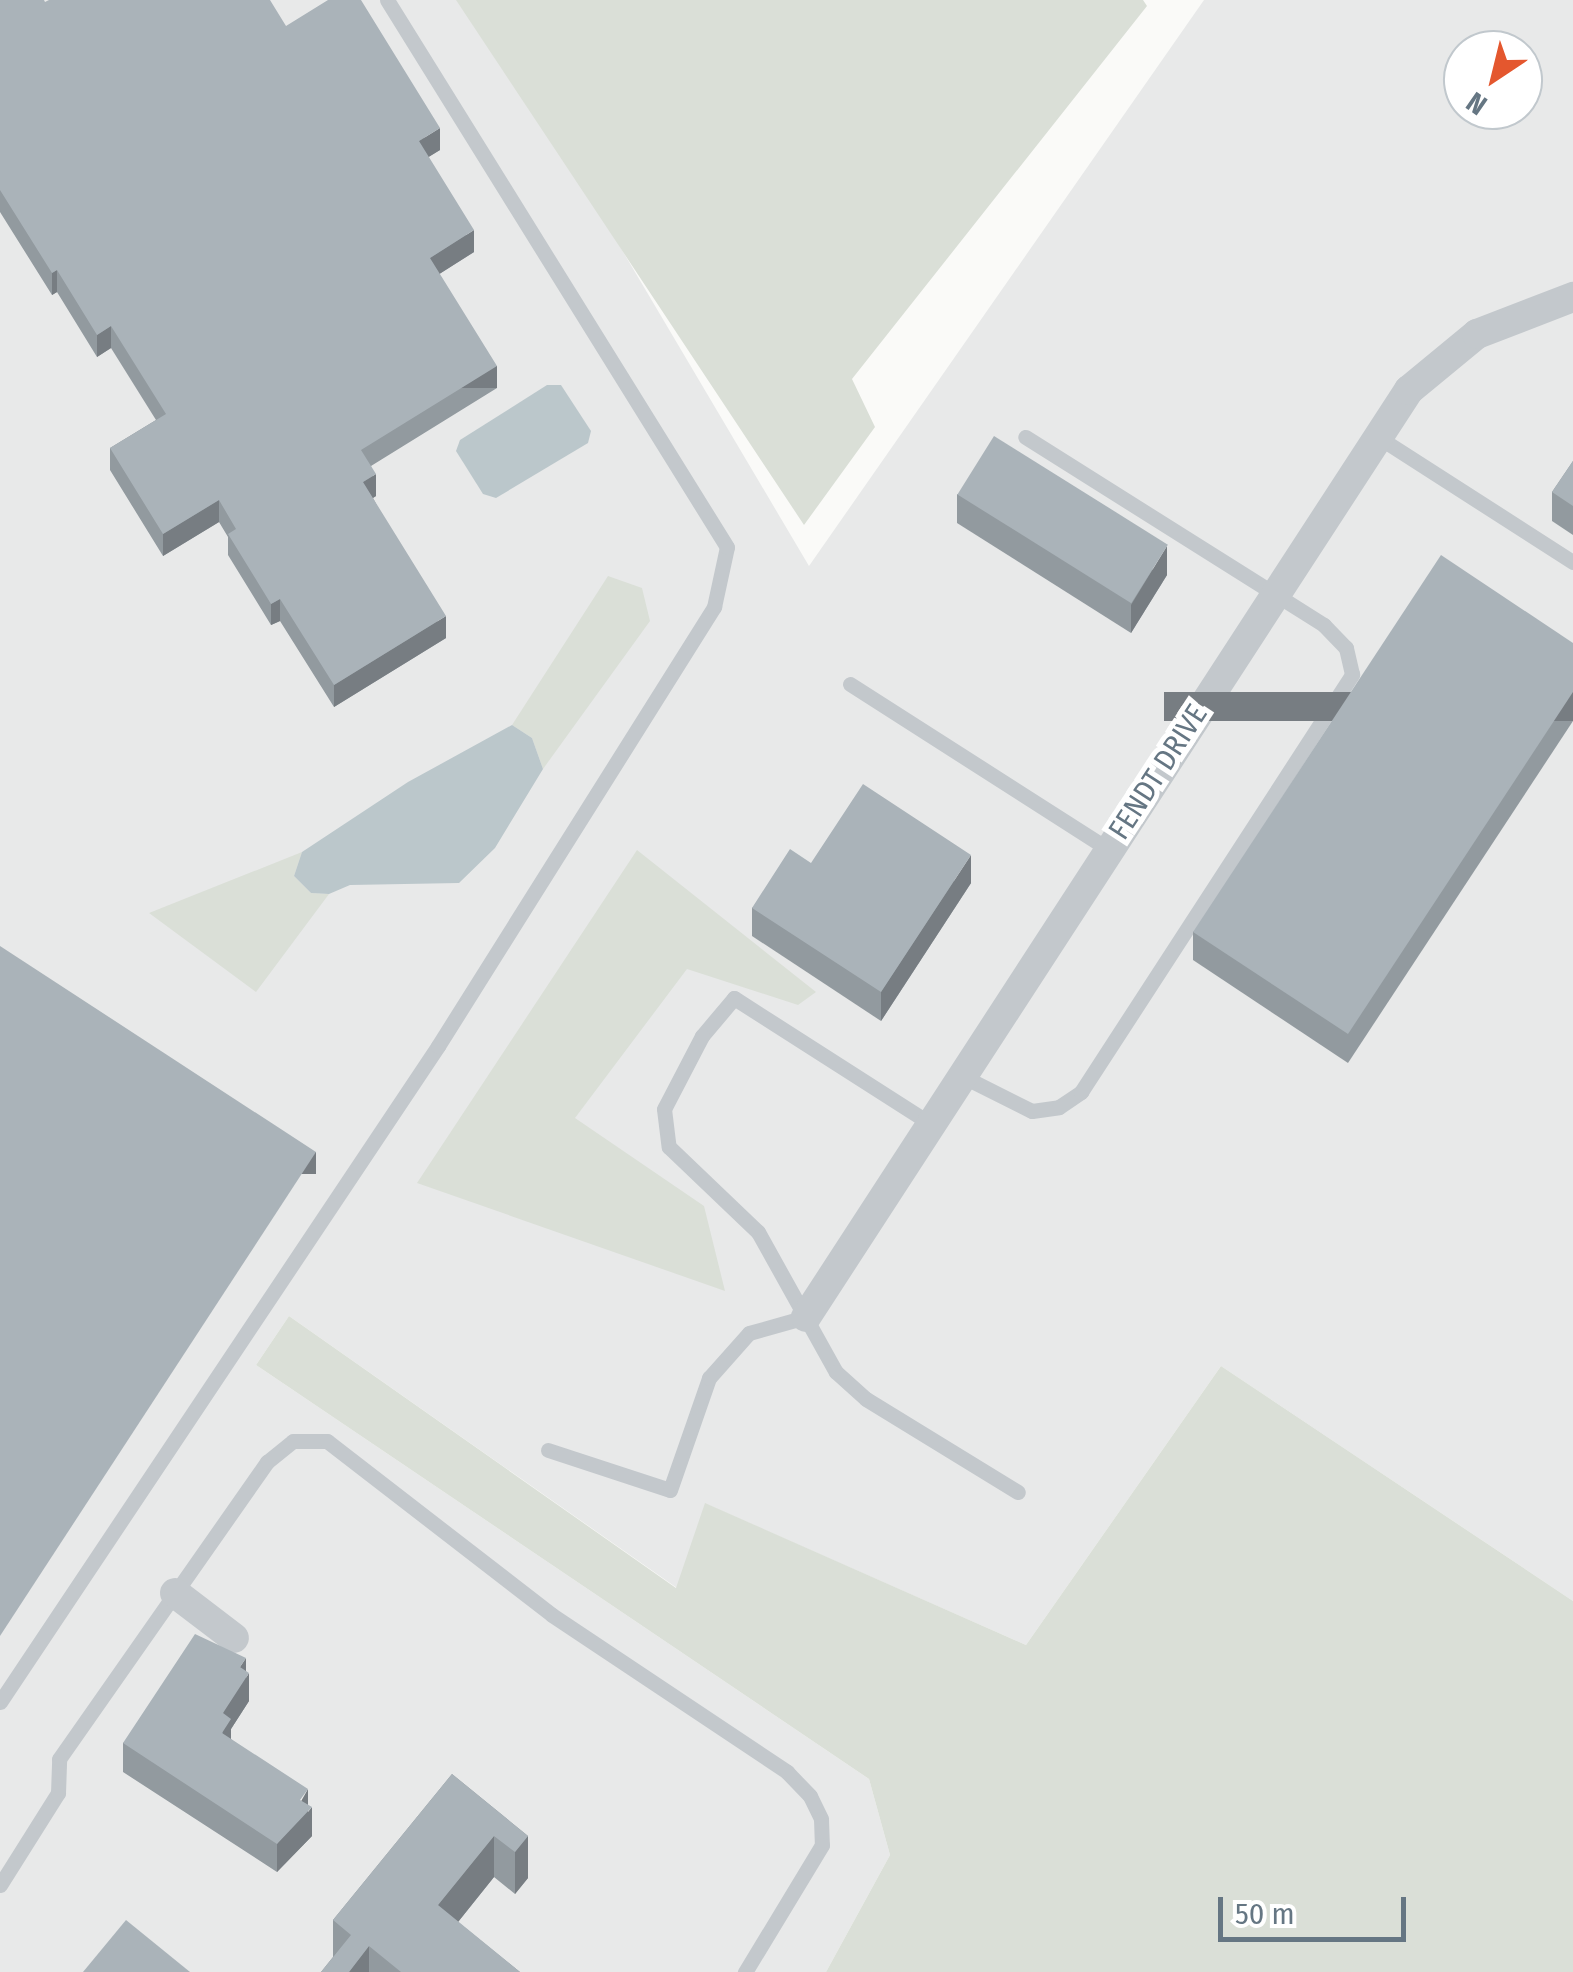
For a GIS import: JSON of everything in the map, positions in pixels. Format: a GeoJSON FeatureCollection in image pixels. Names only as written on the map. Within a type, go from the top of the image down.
{"type":"FeatureCollection","features":[{"type":"Feature","properties":{"kind":"street","name":"FENDT DRIVE"},"geometry":{"type":"LineString","coordinates":[[806,1317],[1375,435],[1409,390],[1477,334],[1573,297]]}},
{"type":"Feature","properties":{"kind":"street"},"geometry":{"type":"LineString","coordinates":[[175,1593],[234,1638]]}},
{"type":"Feature","properties":{"kind":"lane"},"geometry":{"type":"LineString","coordinates":[[0,1702],[438,1046],[714,607],[728,546],[387,0]]}},
{"type":"Feature","properties":{"kind":"lane"},"geometry":{"type":"LineString","coordinates":[[1375,435],[1573,562]]}},
{"type":"Feature","properties":{"kind":"lane"},"geometry":{"type":"LineString","coordinates":[[962,1076],[1032,1111],[1060,1107],[1081,1092],[1340,701],[1352,674],[1346,648],[1324,625],[1025,437]]}},
{"type":"Feature","properties":{"kind":"lane"},"geometry":{"type":"LineString","coordinates":[[850,684],[1108,850]]}},
{"type":"Feature","properties":{"kind":"lane"},"geometry":{"type":"LineString","coordinates":[[931,1124],[734,998],[702,1036],[664,1109],[669,1146],[758,1232],[836,1372],[866,1400],[1018,1492]]}},
{"type":"Feature","properties":{"kind":"lane"},"geometry":{"type":"LineString","coordinates":[[548,1450],[670,1490],[710,1378],[748,1333],[806,1317]]}},
{"type":"Feature","properties":{"kind":"lane"},"geometry":{"type":"LineString","coordinates":[[0,1885],[58,1792],[59,1759],[267,1462],[293,1441],[327,1441],[552,1615],[787,1772],[810,1796],[821,1819],[822,1845],[745,1972]]}},
{"type":"Feature","properties":{"kind":"shaded area"},"geometry":{"type":"Polygon","coordinates":[[[0,0],[474,0],[809,566],[1204,0],[1573,0],[1573,1601],[1221,1366],[1026,1645],[706,1504],[677,1588],[289,1316],[256,1365],[869,1779],[890,1855],[826,1972],[0,1972],[0,0]]]}},
{"type":"Feature","properties":{"kind":"shaded area"},"geometry":{"type":"Polygon","coordinates":[[[456,0],[1143,0],[1147,6],[852,379],[875,427],[804,525],[456,0]]]}},
{"type":"Feature","properties":{"kind":"shaded area"},"geometry":{"type":"Polygon","coordinates":[[[547,385],[561,385],[591,431],[588,443],[496,498],[483,494],[456,451],[460,440],[547,385]]]}},
{"type":"Feature","properties":{"kind":"shaded area"},"geometry":{"type":"Polygon","coordinates":[[[608,576],[642,588],[650,621],[543,769],[532,738],[512,725],[608,576]]]}},
{"type":"Feature","properties":{"kind":"shaded area"},"geometry":{"type":"Polygon","coordinates":[[[512,725],[532,738],[543,769],[495,848],[459,883],[350,885],[329,894],[311,893],[294,876],[302,852],[408,782],[512,725]]]}},
{"type":"Feature","properties":{"kind":"shaded area"},"geometry":{"type":"Polygon","coordinates":[[[637,850],[816,992],[798,1005],[687,969],[575,1118],[704,1206],[725,1291],[417,1183],[637,850]]]}},
{"type":"Feature","properties":{"kind":"shaded area"},"geometry":{"type":"Polygon","coordinates":[[[302,852],[294,876],[311,893],[329,894],[256,992],[149,913],[302,852]]]}},
{"type":"Feature","properties":{"kind":"shaded area"},"geometry":{"type":"Polygon","coordinates":[[[289,1316],[676,1588],[705,1503],[1026,1645],[1221,1366],[1573,1601],[1573,1972],[826,1972],[890,1855],[869,1779],[256,1365],[289,1316]]]}},
{"type":"Feature","properties":{"kind":"building"},"geometry":{"type":"Polygon","coordinates":[[[0,0],[270,0],[286,26],[328,0],[361,0],[440,128],[419,141],[474,230],[430,258],[497,366],[361,450],[376,474],[363,482],[446,616],[334,685],[280,599],[271,604],[228,534],[236,529],[219,500],[163,534],[110,448],[166,414],[111,326],[97,335],[0,190],[0,0]]]}},
{"type":"Feature","properties":{"kind":"building"},"geometry":{"type":"Polygon","coordinates":[[[994,436],[1168,545],[1131,603],[957,495],[994,436]]]}},
{"type":"Feature","properties":{"kind":"building"},"geometry":{"type":"Polygon","coordinates":[[[1573,461],[1573,506],[1552,492],[1573,461]]]}},
{"type":"Feature","properties":{"kind":"building"},"geometry":{"type":"Polygon","coordinates":[[[1441,555],[1573,643],[1573,692],[1348,1034],[1193,932],[1441,555]]]}},
{"type":"Feature","properties":{"kind":"building"},"geometry":{"type":"Polygon","coordinates":[[[863,784],[971,855],[881,992],[752,908],[790,849],[811,863],[863,784]]]}},
{"type":"Feature","properties":{"kind":"building"},"geometry":{"type":"Polygon","coordinates":[[[0,946],[316,1152],[0,1636],[0,946]]]}},
{"type":"Feature","properties":{"kind":"building"},"geometry":{"type":"Polygon","coordinates":[[[195,1634],[246,1658],[240,1667],[249,1673],[223,1713],[231,1719],[222,1733],[308,1789],[300,1800],[312,1807],[277,1844],[123,1743],[195,1634]]]}},
{"type":"Feature","properties":{"kind":"building"},"geometry":{"type":"Polygon","coordinates":[[[452,1774],[528,1836],[515,1852],[494,1836],[438,1905],[520,1972],[401,1972],[369,1946],[349,1972],[321,1972],[351,1935],[333,1920],[452,1774]]]}},
{"type":"Feature","properties":{"kind":"building"},"geometry":{"type":"Polygon","coordinates":[[[126,1920],[190,1972],[83,1972],[126,1920]]]}}]}
